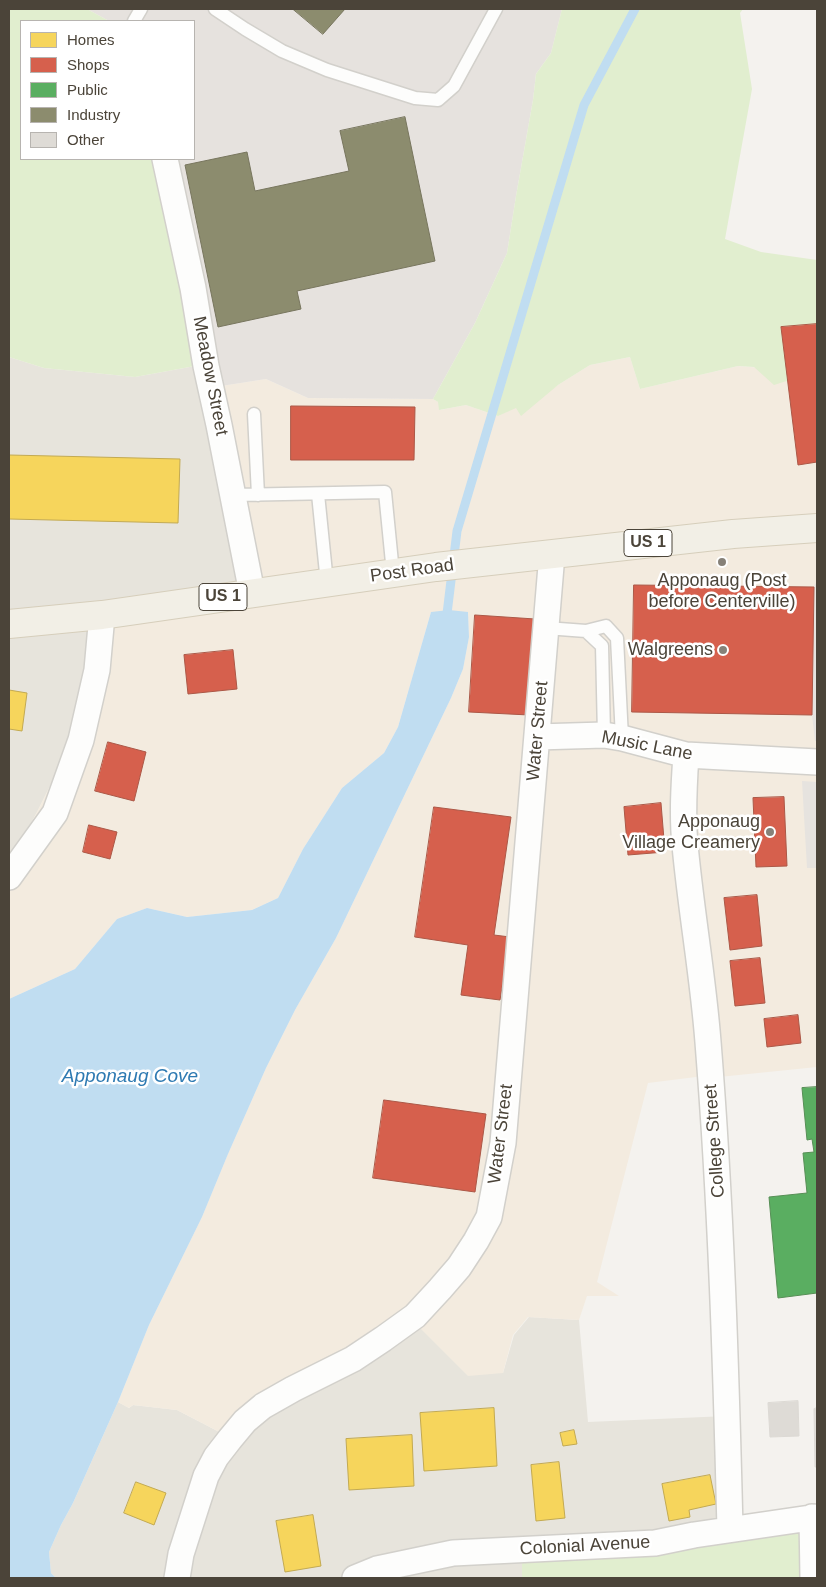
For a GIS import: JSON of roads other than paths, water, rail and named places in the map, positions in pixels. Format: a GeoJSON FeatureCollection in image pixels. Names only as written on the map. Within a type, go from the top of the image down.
{"type":"FeatureCollection","features":[{"type":"Feature","properties":{"kind":"main road","name":"Post Road"},"geometry":{"type":"LineString","coordinates":[[9,624],[102,615],[478,562],[733,534],[817,528]]}},
{"type":"Feature","properties":{"kind":"street","name":"Meadow Street"},"geometry":{"type":"LineString","coordinates":[[165,160],[193,288],[206,366],[252,593]]}},
{"type":"Feature","properties":{"kind":"street","name":"Water Street"},"geometry":{"type":"LineString","coordinates":[[177,1578],[182,1554],[206,1476],[216,1457],[245,1421],[263,1406],[293,1388],[352,1358],[415,1316],[459,1267],[489,1217],[503,1143],[552,554]]}},
{"type":"Feature","properties":{"kind":"street"},"geometry":{"type":"LineString","coordinates":[[9,877],[55,813],[81,740],[97,670],[102,615]]}},
{"type":"Feature","properties":{"kind":"street","name":"Music Lane"},"geometry":{"type":"LineString","coordinates":[[537,737],[613,737],[686,755],[817,762]]}},
{"type":"Feature","properties":{"kind":"street","name":"College Street"},"geometry":{"type":"LineString","coordinates":[[686,755],[684,777],[685,843],[706,1021],[714,1124],[722,1275],[730,1529]]}},
{"type":"Feature","properties":{"kind":"street"},"geometry":{"type":"LineString","coordinates":[[813,1578],[814,1517]]}},
{"type":"Feature","properties":{"kind":"street","name":"Colonial Avenue"},"geometry":{"type":"LineString","coordinates":[[355,1578],[377,1569],[453,1553],[655,1542],[814,1517]]}},
{"type":"Feature","properties":{"kind":"lane"},"geometry":{"type":"LineString","coordinates":[[135,20],[141,9]]}},
{"type":"Feature","properties":{"kind":"lane"},"geometry":{"type":"LineString","coordinates":[[215,9],[245,30],[282,51],[327,70],[415,98],[438,100],[454,86],[496,9]]}},
{"type":"Feature","properties":{"kind":"lane"},"geometry":{"type":"LineString","coordinates":[[254,414],[258,495]]}},
{"type":"Feature","properties":{"kind":"lane"},"geometry":{"type":"LineString","coordinates":[[233,495],[385,492],[393,573]]}},
{"type":"Feature","properties":{"kind":"lane"},"geometry":{"type":"LineString","coordinates":[[318,494],[327,583]]}},
{"type":"Feature","properties":{"kind":"lane"},"geometry":{"type":"LineString","coordinates":[[546,628],[586,631],[606,626],[617,638],[613,737]]}},
{"type":"Feature","properties":{"kind":"lane"},"geometry":{"type":"LineString","coordinates":[[586,631],[602,646],[613,737]]}},
{"type":"Feature","properties":{"kind":"water","name":"Apponaug Cove"},"geometry":{"type":"Polygon","coordinates":[[[449,610],[468,612],[469,637],[463,669],[451,698],[336,938],[295,1010],[266,1068],[202,1217],[149,1325],[118,1402],[49,1552],[51,1573],[56,1578],[9,1578],[9,999],[75,969],[117,919],[147,908],[187,917],[252,910],[278,898],[303,849],[342,788],[384,753],[398,727],[431,612],[449,610]]]}},
{"type":"Feature","properties":{"kind":"waterway"},"geometry":{"type":"LineString","coordinates":[[446,622],[457,531],[584,105],[635,9]]}},
{"type":"Feature","properties":{"kind":"place","name":"Apponaug (Post before Centerville)"},"geometry":{"type":"Point","coordinates":[722,562]}},
{"type":"Feature","properties":{"kind":"place","name":"Walgreens"},"geometry":{"type":"Point","coordinates":[723,650]}},
{"type":"Feature","properties":{"kind":"place","name":"Apponaug Village Creamery"},"geometry":{"type":"Point","coordinates":[770,832]}}]}
